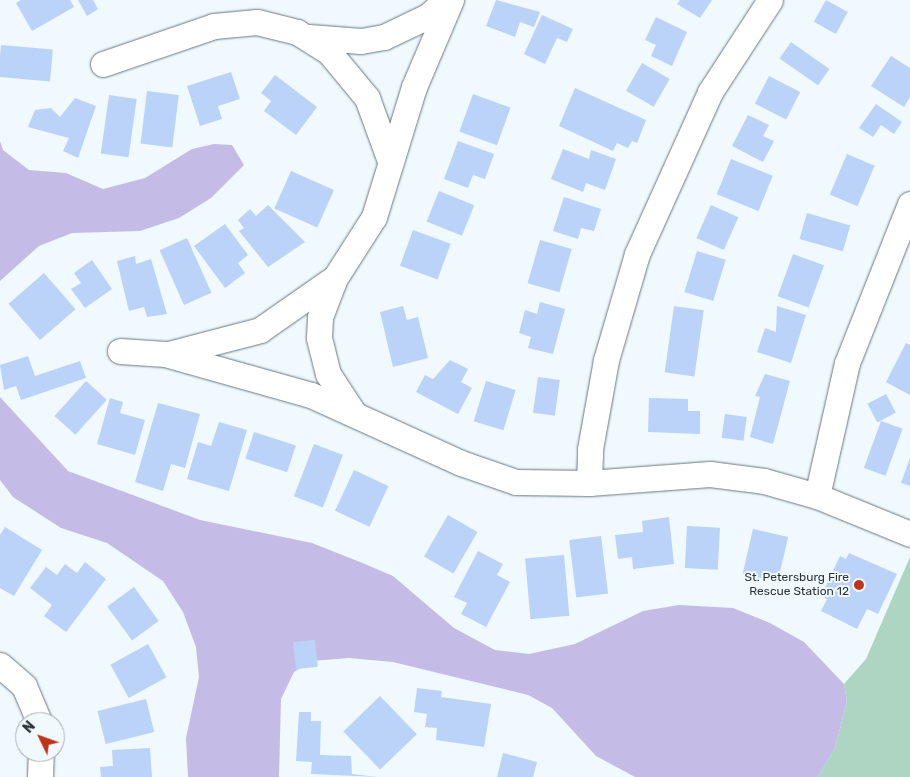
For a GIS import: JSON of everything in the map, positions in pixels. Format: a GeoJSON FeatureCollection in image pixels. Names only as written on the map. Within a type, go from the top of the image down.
{"type":"FeatureCollection","features":[{"type":"Feature","properties":{"kind":"street"},"geometry":{"type":"LineString","coordinates":[[103,64],[214,26],[257,22],[309,37],[361,41],[384,37],[428,16],[446,0]]}},
{"type":"Feature","properties":{"kind":"street"},"geometry":{"type":"LineString","coordinates":[[353,412],[328,374],[319,337],[320,317],[335,278],[364,239],[383,190],[389,158],[451,0]]}},
{"type":"Feature","properties":{"kind":"street"},"geometry":{"type":"LineString","coordinates":[[590,483],[590,450],[606,360],[636,254],[705,100],[770,0]]}},
{"type":"Feature","properties":{"kind":"street"},"geometry":{"type":"LineString","coordinates":[[309,37],[330,52],[367,98],[389,158]]}},
{"type":"Feature","properties":{"kind":"street"},"geometry":{"type":"LineString","coordinates":[[817,496],[848,364],[910,204]]}},
{"type":"Feature","properties":{"kind":"street"},"geometry":{"type":"LineString","coordinates":[[165,354],[260,330],[335,278]]}},
{"type":"Feature","properties":{"kind":"street"},"geometry":{"type":"LineString","coordinates":[[120,351],[165,354],[262,380],[353,412],[461,463],[516,482],[590,483],[710,474],[764,481],[817,496],[910,534]]}},
{"type":"Feature","properties":{"kind":"street"},"geometry":{"type":"LineString","coordinates":[[0,665],[24,686],[35,712]]}},
{"type":"Feature","properties":{"kind":"street"},"geometry":{"type":"LineString","coordinates":[[40,777],[41,762]]}},
{"type":"Feature","properties":{"kind":"green space"},"geometry":{"type":"Polygon","coordinates":[[[910,557],[910,777],[818,777],[835,748],[847,701],[844,684],[866,659],[910,557]]]}},
{"type":"Feature","properties":{"kind":"shaded area"},"geometry":{"type":"Polygon","coordinates":[[[0,141],[3,150],[29,170],[66,173],[103,189],[145,178],[192,149],[214,144],[232,145],[244,165],[211,198],[179,218],[140,231],[72,233],[39,246],[0,281],[0,141]]]}},
{"type":"Feature","properties":{"kind":"shaded area"},"geometry":{"type":"Polygon","coordinates":[[[0,397],[68,471],[200,520],[312,543],[360,562],[393,576],[454,628],[495,650],[529,654],[575,644],[643,611],[679,605],[733,608],[770,623],[804,642],[844,684],[847,701],[835,748],[818,777],[635,777],[596,756],[552,708],[528,695],[393,662],[349,658],[312,661],[294,672],[281,699],[279,777],[188,777],[186,738],[199,677],[196,647],[183,612],[163,581],[107,543],[61,528],[13,497],[0,480],[0,397]]]}},
{"type":"Feature","properties":{"kind":"building"},"geometry":{"type":"Polygon","coordinates":[[[21,0],[70,0],[74,7],[32,31],[16,3],[21,0]]]}},
{"type":"Feature","properties":{"kind":"building"},"geometry":{"type":"Polygon","coordinates":[[[78,0],[93,0],[98,9],[87,16],[78,0]]]}},
{"type":"Feature","properties":{"kind":"building"},"geometry":{"type":"Polygon","coordinates":[[[496,0],[540,12],[534,27],[520,22],[515,37],[486,26],[496,0]]]}},
{"type":"Feature","properties":{"kind":"building"},"geometry":{"type":"Polygon","coordinates":[[[680,0],[712,0],[700,18],[677,4],[680,0]]]}},
{"type":"Feature","properties":{"kind":"building"},"geometry":{"type":"Polygon","coordinates":[[[826,0],[848,12],[836,34],[814,22],[826,0]]]}},
{"type":"Feature","properties":{"kind":"building"},"geometry":{"type":"Polygon","coordinates":[[[542,15],[573,29],[567,42],[557,38],[545,64],[524,54],[542,15]]]}},
{"type":"Feature","properties":{"kind":"building"},"geometry":{"type":"Polygon","coordinates":[[[656,17],[687,32],[672,66],[651,56],[656,45],[645,40],[656,17]]]}},
{"type":"Feature","properties":{"kind":"building"},"geometry":{"type":"Polygon","coordinates":[[[791,42],[830,69],[818,85],[780,58],[791,42]]]}},
{"type":"Feature","properties":{"kind":"building"},"geometry":{"type":"Polygon","coordinates":[[[1,45],[53,50],[50,81],[0,77],[1,45]]]}},
{"type":"Feature","properties":{"kind":"building"},"geometry":{"type":"Polygon","coordinates":[[[891,56],[910,68],[910,97],[904,107],[871,86],[891,56]]]}},
{"type":"Feature","properties":{"kind":"building"},"geometry":{"type":"Polygon","coordinates":[[[642,63],[670,79],[654,107],[626,91],[642,63]]]}},
{"type":"Feature","properties":{"kind":"building"},"geometry":{"type":"Polygon","coordinates":[[[231,72],[240,99],[218,106],[222,119],[200,126],[187,86],[231,72]]]}},
{"type":"Feature","properties":{"kind":"building"},"geometry":{"type":"Polygon","coordinates":[[[275,75],[317,107],[296,135],[264,111],[271,101],[261,93],[275,75]]]}},
{"type":"Feature","properties":{"kind":"building"},"geometry":{"type":"Polygon","coordinates":[[[769,76],[800,92],[786,120],[755,104],[769,76]]]}},
{"type":"Feature","properties":{"kind":"building"},"geometry":{"type":"Polygon","coordinates":[[[575,88],[646,120],[637,143],[632,141],[628,148],[617,143],[613,151],[559,126],[575,88]]]}},
{"type":"Feature","properties":{"kind":"building"},"geometry":{"type":"Polygon","coordinates":[[[147,91],[179,95],[172,148],[141,144],[147,91]]]}},
{"type":"Feature","properties":{"kind":"building"},"geometry":{"type":"Polygon","coordinates":[[[473,94],[511,108],[497,145],[459,132],[473,94]]]}},
{"type":"Feature","properties":{"kind":"building"},"geometry":{"type":"Polygon","coordinates":[[[109,95],[137,99],[129,157],[101,153],[109,95]]]}},
{"type":"Feature","properties":{"kind":"building"},"geometry":{"type":"Polygon","coordinates":[[[75,98],[96,106],[78,158],[63,151],[69,138],[28,127],[35,110],[51,108],[60,117],[75,98]]]}},
{"type":"Feature","properties":{"kind":"building"},"geometry":{"type":"Polygon","coordinates":[[[876,104],[902,122],[894,134],[881,125],[873,137],[859,128],[876,104]]]}},
{"type":"Feature","properties":{"kind":"building"},"geometry":{"type":"Polygon","coordinates":[[[748,115],[769,125],[763,136],[774,141],[763,162],[732,146],[748,115]]]}},
{"type":"Feature","properties":{"kind":"building"},"geometry":{"type":"Polygon","coordinates":[[[458,141],[494,154],[485,179],[473,175],[468,188],[444,179],[458,141]]]}},
{"type":"Feature","properties":{"kind":"building"},"geometry":{"type":"Polygon","coordinates":[[[563,149],[589,159],[591,150],[616,159],[605,190],[586,183],[583,192],[551,179],[563,149]]]}},
{"type":"Feature","properties":{"kind":"building"},"geometry":{"type":"Polygon","coordinates":[[[847,154],[875,166],[857,206],[830,195],[847,154]]]}},
{"type":"Feature","properties":{"kind":"building"},"geometry":{"type":"Polygon","coordinates":[[[731,159],[773,176],[758,211],[717,194],[731,159]]]}},
{"type":"Feature","properties":{"kind":"building"},"geometry":{"type":"Polygon","coordinates":[[[291,171],[334,190],[317,228],[274,208],[291,171]]]}},
{"type":"Feature","properties":{"kind":"building"},"geometry":{"type":"Polygon","coordinates":[[[439,191],[474,205],[462,236],[427,222],[439,191]]]}},
{"type":"Feature","properties":{"kind":"building"},"geometry":{"type":"Polygon","coordinates":[[[564,197],[601,209],[594,231],[581,228],[578,239],[553,231],[564,197]]]}},
{"type":"Feature","properties":{"kind":"building"},"geometry":{"type":"Polygon","coordinates":[[[268,205],[305,242],[268,267],[239,231],[244,228],[238,220],[250,209],[256,216],[268,205]]]}},
{"type":"Feature","properties":{"kind":"building"},"geometry":{"type":"Polygon","coordinates":[[[711,205],[738,217],[724,250],[696,238],[711,205]]]}},
{"type":"Feature","properties":{"kind":"building"},"geometry":{"type":"Polygon","coordinates":[[[807,213],[850,225],[843,251],[800,239],[807,213]]]}},
{"type":"Feature","properties":{"kind":"building"},"geometry":{"type":"Polygon","coordinates":[[[225,224],[248,255],[238,263],[245,273],[225,288],[194,246],[225,224]]]}},
{"type":"Feature","properties":{"kind":"building"},"geometry":{"type":"Polygon","coordinates":[[[413,230],[451,244],[438,279],[400,266],[413,230]]]}},
{"type":"Feature","properties":{"kind":"building"},"geometry":{"type":"Polygon","coordinates":[[[187,238],[211,293],[184,305],[160,250],[187,238]]]}},
{"type":"Feature","properties":{"kind":"building"},"geometry":{"type":"Polygon","coordinates":[[[540,240],[572,249],[559,292],[528,283],[540,240]]]}},
{"type":"Feature","properties":{"kind":"building"},"geometry":{"type":"Polygon","coordinates":[[[697,251],[726,260],[713,301],[684,292],[697,251]]]}},
{"type":"Feature","properties":{"kind":"building"},"geometry":{"type":"Polygon","coordinates":[[[793,254],[824,265],[809,308],[778,296],[793,254]]]}},
{"type":"Feature","properties":{"kind":"building"},"geometry":{"type":"Polygon","coordinates":[[[135,256],[136,264],[151,259],[167,314],[147,317],[144,307],[129,311],[117,261],[135,256]]]}},
{"type":"Feature","properties":{"kind":"building"},"geometry":{"type":"Polygon","coordinates":[[[92,260],[112,289],[85,308],[71,289],[81,283],[74,273],[92,260]]]}},
{"type":"Feature","properties":{"kind":"building"},"geometry":{"type":"Polygon","coordinates":[[[44,273],[75,309],[40,340],[9,304],[44,273]]]}},
{"type":"Feature","properties":{"kind":"building"},"geometry":{"type":"Polygon","coordinates":[[[540,302],[565,309],[553,354],[528,348],[531,337],[519,333],[525,310],[537,314],[540,302]]]}},
{"type":"Feature","properties":{"kind":"building"},"geometry":{"type":"Polygon","coordinates":[[[403,306],[407,320],[418,317],[428,358],[393,367],[380,312],[403,306]]]}},
{"type":"Feature","properties":{"kind":"building"},"geometry":{"type":"Polygon","coordinates":[[[674,306],[704,310],[694,377],[665,372],[674,306]]]}},
{"type":"Feature","properties":{"kind":"building"},"geometry":{"type":"Polygon","coordinates":[[[777,306],[806,315],[791,363],[757,352],[765,328],[776,332],[777,306]]]}},
{"type":"Feature","properties":{"kind":"building"},"geometry":{"type":"Polygon","coordinates":[[[906,343],[910,345],[910,395],[886,382],[906,343]]]}},
{"type":"Feature","properties":{"kind":"building"},"geometry":{"type":"Polygon","coordinates":[[[28,356],[35,376],[80,361],[86,378],[21,400],[16,386],[4,390],[0,365],[28,356]]]}},
{"type":"Feature","properties":{"kind":"building"},"geometry":{"type":"Polygon","coordinates":[[[450,360],[468,369],[461,382],[472,388],[458,414],[416,392],[425,375],[433,379],[450,360]]]}},
{"type":"Feature","properties":{"kind":"building"},"geometry":{"type":"Polygon","coordinates":[[[765,374],[790,381],[773,444],[750,437],[760,397],[755,396],[765,374]]]}},
{"type":"Feature","properties":{"kind":"building"},"geometry":{"type":"Polygon","coordinates":[[[538,377],[560,380],[555,416],[533,413],[538,377]]]}},
{"type":"Feature","properties":{"kind":"building"},"geometry":{"type":"Polygon","coordinates":[[[86,381],[107,400],[75,435],[55,416],[86,381]]]}},
{"type":"Feature","properties":{"kind":"building"},"geometry":{"type":"Polygon","coordinates":[[[486,381],[516,390],[503,430],[474,421],[486,381]]]}},
{"type":"Feature","properties":{"kind":"building"},"geometry":{"type":"Polygon","coordinates":[[[886,394],[896,413],[877,422],[867,404],[886,394]]]}},
{"type":"Feature","properties":{"kind":"building"},"geometry":{"type":"Polygon","coordinates":[[[110,398],[123,402],[120,413],[145,420],[135,455],[97,444],[110,398]]]}},
{"type":"Feature","properties":{"kind":"building"},"geometry":{"type":"Polygon","coordinates":[[[649,398],[688,399],[688,411],[700,411],[700,434],[648,432],[649,398]]]}},
{"type":"Feature","properties":{"kind":"building"},"geometry":{"type":"Polygon","coordinates":[[[158,403],[200,414],[185,468],[171,464],[163,491],[135,482],[158,403]]]}},
{"type":"Feature","properties":{"kind":"building"},"geometry":{"type":"Polygon","coordinates":[[[725,414],[747,417],[743,441],[722,438],[725,414]]]}},
{"type":"Feature","properties":{"kind":"building"},"geometry":{"type":"Polygon","coordinates":[[[881,421],[903,429],[886,476],[864,468],[881,421]]]}},
{"type":"Feature","properties":{"kind":"building"},"geometry":{"type":"Polygon","coordinates":[[[219,422],[247,430],[229,491],[187,479],[198,442],[211,446],[219,422]]]}},
{"type":"Feature","properties":{"kind":"building"},"geometry":{"type":"Polygon","coordinates":[[[254,432],[296,446],[287,472],[245,459],[254,432]]]}},
{"type":"Feature","properties":{"kind":"building"},"geometry":{"type":"Polygon","coordinates":[[[314,444],[343,455],[323,507],[294,496],[314,444]]]}},
{"type":"Feature","properties":{"kind":"building"},"geometry":{"type":"Polygon","coordinates":[[[910,458],[910,486],[901,483],[910,458]]]}},
{"type":"Feature","properties":{"kind":"building"},"geometry":{"type":"Polygon","coordinates":[[[354,470],[388,486],[369,527],[335,511],[354,470]]]}},
{"type":"Feature","properties":{"kind":"building"},"geometry":{"type":"Polygon","coordinates":[[[448,515],[477,532],[453,574],[424,557],[448,515]]]}},
{"type":"Feature","properties":{"kind":"building"},"geometry":{"type":"Polygon","coordinates":[[[669,517],[674,564],[633,569],[632,557],[618,559],[615,535],[643,532],[642,521],[669,517]]]}},
{"type":"Feature","properties":{"kind":"building"},"geometry":{"type":"Polygon","coordinates":[[[687,526],[720,528],[718,570],[685,568],[687,526]]]}},
{"type":"Feature","properties":{"kind":"building"},"geometry":{"type":"Polygon","coordinates":[[[5,527],[42,550],[14,596],[0,588],[0,535],[5,527]]]}},
{"type":"Feature","properties":{"kind":"building"},"geometry":{"type":"Polygon","coordinates":[[[753,529],[788,537],[778,582],[743,574],[753,529]]]}},
{"type":"Feature","properties":{"kind":"building"},"geometry":{"type":"Polygon","coordinates":[[[601,536],[608,594],[576,597],[569,540],[601,536]]]}},
{"type":"Feature","properties":{"kind":"building"},"geometry":{"type":"Polygon","coordinates":[[[478,551],[503,564],[497,575],[510,582],[486,627],[461,614],[467,603],[454,597],[478,551]]]}},
{"type":"Feature","properties":{"kind":"building","name":"St. Petersburg Fire Rescue Station 12"},"geometry":{"type":"Polygon","coordinates":[[[849,553],[897,574],[878,614],[867,609],[857,629],[821,611],[827,599],[821,596],[840,556],[846,559],[849,553]]]}},
{"type":"Feature","properties":{"kind":"building"},"geometry":{"type":"Polygon","coordinates":[[[564,555],[569,616],[530,619],[525,558],[564,555]]]}},
{"type":"Feature","properties":{"kind":"building"},"geometry":{"type":"Polygon","coordinates":[[[85,562],[106,579],[66,632],[44,616],[52,605],[30,588],[46,567],[57,575],[65,564],[77,573],[85,562]]]}},
{"type":"Feature","properties":{"kind":"building"},"geometry":{"type":"Polygon","coordinates":[[[134,587],[159,621],[132,640],[107,606],[134,587]]]}},
{"type":"Feature","properties":{"kind":"building"},"geometry":{"type":"Polygon","coordinates":[[[315,640],[318,667],[296,669],[293,642],[315,640]]]}},
{"type":"Feature","properties":{"kind":"building"},"geometry":{"type":"Polygon","coordinates":[[[148,644],[166,677],[129,698],[110,665],[148,644]]]}},
{"type":"Feature","properties":{"kind":"building"},"geometry":{"type":"Polygon","coordinates":[[[417,688],[442,691],[441,697],[491,704],[484,747],[436,740],[437,728],[425,727],[427,714],[414,712],[417,688]]]}},
{"type":"Feature","properties":{"kind":"building"},"geometry":{"type":"Polygon","coordinates":[[[380,696],[417,734],[380,770],[343,731],[380,696]]]}},
{"type":"Feature","properties":{"kind":"building"},"geometry":{"type":"Polygon","coordinates":[[[146,699],[154,732],[106,744],[97,711],[146,699]]]}},
{"type":"Feature","properties":{"kind":"building"},"geometry":{"type":"Polygon","coordinates":[[[299,712],[311,712],[311,721],[321,721],[320,755],[351,756],[352,774],[378,777],[311,774],[312,762],[296,761],[299,712]]]}},
{"type":"Feature","properties":{"kind":"building"},"geometry":{"type":"Polygon","coordinates":[[[150,748],[152,777],[101,777],[100,767],[113,766],[112,750],[150,748]]]}},
{"type":"Feature","properties":{"kind":"building"},"geometry":{"type":"Polygon","coordinates":[[[503,753],[537,762],[533,777],[497,777],[503,753]]]}},
{"type":"Feature","properties":{"kind":"place","name":"St. Petersburg Fire Rescue Station 12"},"geometry":{"type":"Point","coordinates":[859,585]}}]}
